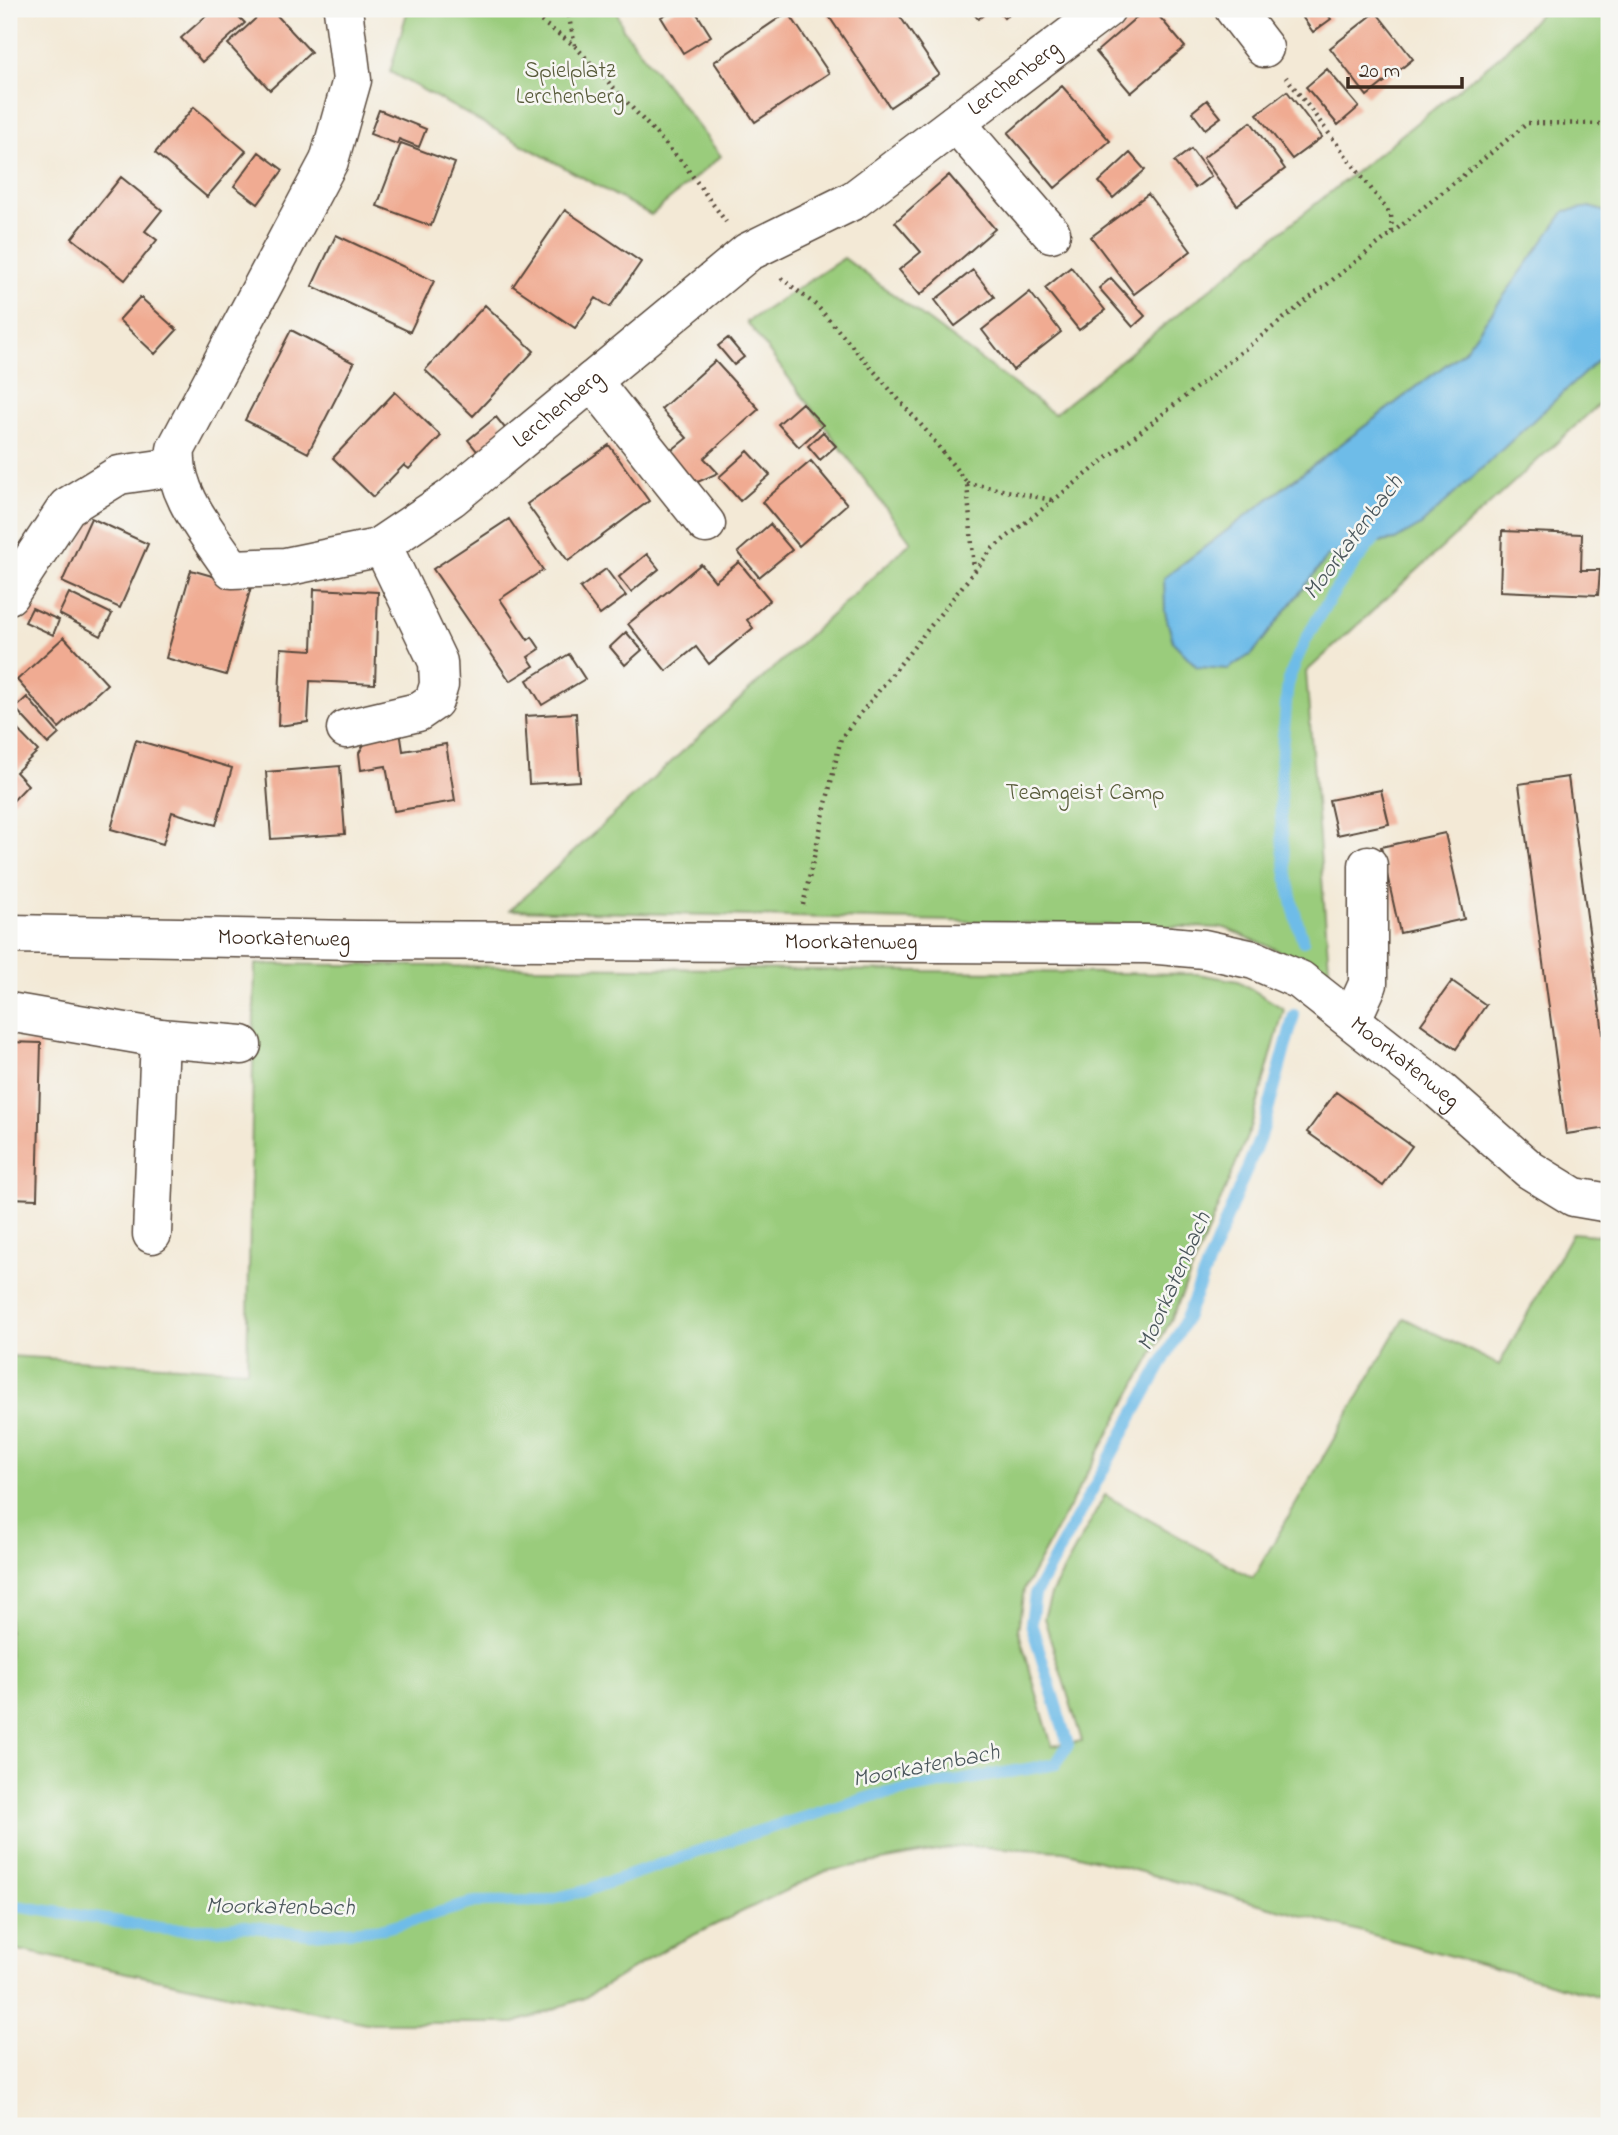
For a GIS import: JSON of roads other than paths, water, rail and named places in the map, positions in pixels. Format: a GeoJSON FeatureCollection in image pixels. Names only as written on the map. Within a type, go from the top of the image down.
{"type":"FeatureCollection","features":[{"type":"Feature","properties":{"kind":"street"},"geometry":{"type":"LineString","coordinates":[[9,595],[67,507],[119,475],[174,467],[176,449],[329,161],[352,80],[343,9]]}},
{"type":"Feature","properties":{"kind":"street","name":"Lerchenberg"},"geometry":{"type":"LineString","coordinates":[[174,467],[193,511],[232,569],[285,567],[382,545],[451,498],[748,253],[854,200],[1106,9]]}},
{"type":"Feature","properties":{"kind":"street"},"geometry":{"type":"LineString","coordinates":[[1234,9],[1264,48]]}},
{"type":"Feature","properties":{"kind":"street","name":"Lerchenberg"},"geometry":{"type":"LineString","coordinates":[[956,123],[1051,233]]}},
{"type":"Feature","properties":{"kind":"street"},"geometry":{"type":"LineString","coordinates":[[592,381],[706,524]]}},
{"type":"Feature","properties":{"kind":"street"},"geometry":{"type":"LineString","coordinates":[[345,729],[418,712],[435,701],[439,685],[438,662],[382,545]]}},
{"type":"Feature","properties":{"kind":"street"},"geometry":{"type":"LineString","coordinates":[[1352,1018],[1368,984],[1368,865]]}},
{"type":"Feature","properties":{"kind":"street","name":"Moorkatenweg"},"geometry":{"type":"LineString","coordinates":[[9,933],[794,943],[1147,944],[1204,949],[1254,960],[1300,979],[1352,1018],[1530,1170],[1574,1197],[1609,1203]]}},
{"type":"Feature","properties":{"kind":"street"},"geometry":{"type":"LineString","coordinates":[[9,1012],[160,1038],[242,1045]]}},
{"type":"Feature","properties":{"kind":"street"},"geometry":{"type":"LineString","coordinates":[[152,1234],[160,1038]]}},
{"type":"Feature","properties":{"kind":"water"},"geometry":{"type":"Polygon","coordinates":[[[1590,207],[1609,213],[1609,350],[1421,525],[1395,540],[1371,543],[1328,556],[1253,653],[1228,669],[1197,667],[1173,642],[1165,612],[1164,578],[1464,351],[1565,211],[1590,207]]]}},
{"type":"Feature","properties":{"kind":"waterway","name":"Moorkatenbach"},"geometry":{"type":"LineString","coordinates":[[1303,941],[1289,887],[1282,831],[1282,747],[1288,686],[1298,657],[1318,618],[1354,564],[1381,531]]}},
{"type":"Feature","properties":{"kind":"waterway","name":"Moorkatenbach"},"geometry":{"type":"LineString","coordinates":[[9,1905],[166,1929],[245,1926],[311,1934],[385,1928],[476,1902],[544,1901],[581,1892],[740,1837],[877,1795],[1056,1764],[1068,1745],[1031,1623],[1035,1594],[1184,1323],[1263,1130],[1294,1015]]}},
{"type":"Feature","properties":{"kind":"park label","name":"Spielplatz Lerchenberg"},"geometry":{"type":"Point","coordinates":[570,84]}},
{"type":"Feature","properties":{"kind":"park label","name":"Teamgeist Camp"},"geometry":{"type":"Point","coordinates":[1085,793]}}]}
